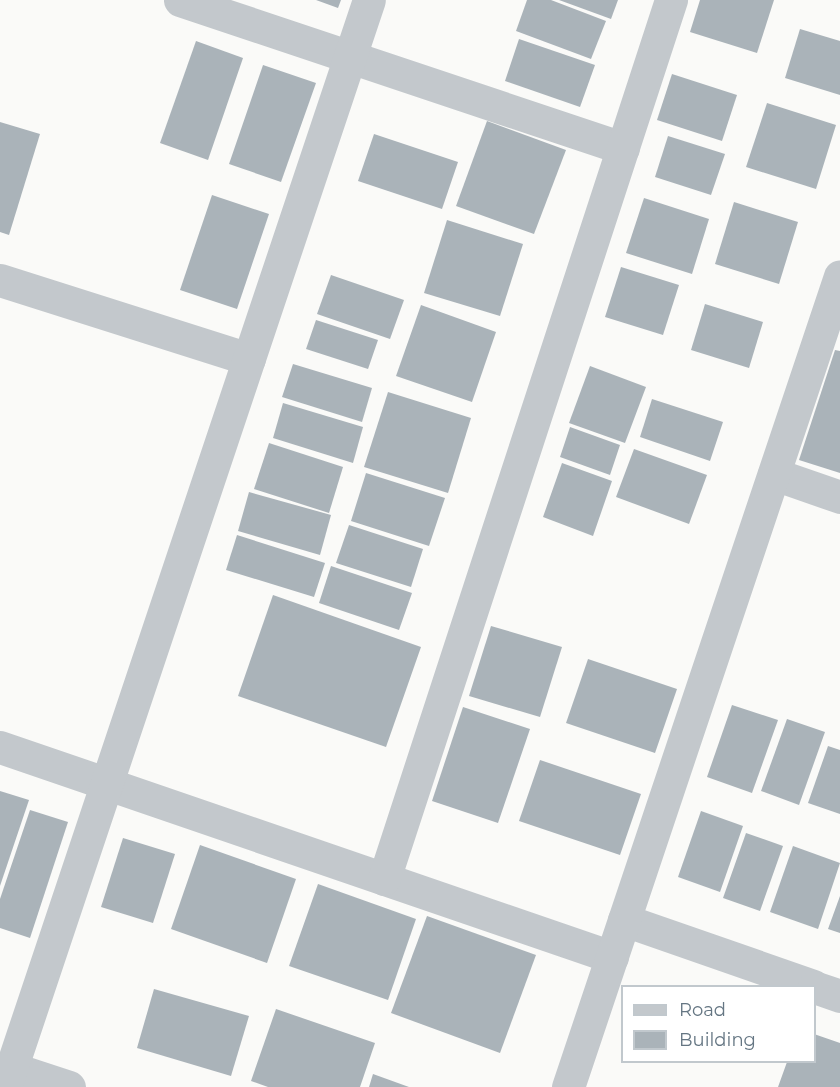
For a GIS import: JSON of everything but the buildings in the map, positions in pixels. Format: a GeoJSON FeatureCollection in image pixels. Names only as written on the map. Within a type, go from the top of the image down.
{"type":"FeatureCollection","features":[{"type":"Feature","properties":{"kind":"street"},"geometry":{"type":"LineString","coordinates":[[180,0],[623,148]]}},
{"type":"Feature","properties":{"kind":"street"},"geometry":{"type":"LineString","coordinates":[[69,1087],[8,1077],[369,0]]}},
{"type":"Feature","properties":{"kind":"street"},"geometry":{"type":"LineString","coordinates":[[384,879],[671,0]]}},
{"type":"Feature","properties":{"kind":"street"},"geometry":{"type":"LineString","coordinates":[[568,1087],[840,276]]}},
{"type":"Feature","properties":{"kind":"street"},"geometry":{"type":"LineString","coordinates":[[0,280],[249,359]]}},
{"type":"Feature","properties":{"kind":"street"},"geometry":{"type":"LineString","coordinates":[[774,474],[840,497]]}},
{"type":"Feature","properties":{"kind":"street"},"geometry":{"type":"LineString","coordinates":[[0,747],[612,957]]}},
{"type":"Feature","properties":{"kind":"street"},"geometry":{"type":"LineString","coordinates":[[624,920],[808,985]]}},
{"type":"Feature","properties":{"kind":"street"},"geometry":{"type":"LineString","coordinates":[[816,988],[840,996]]}}]}
